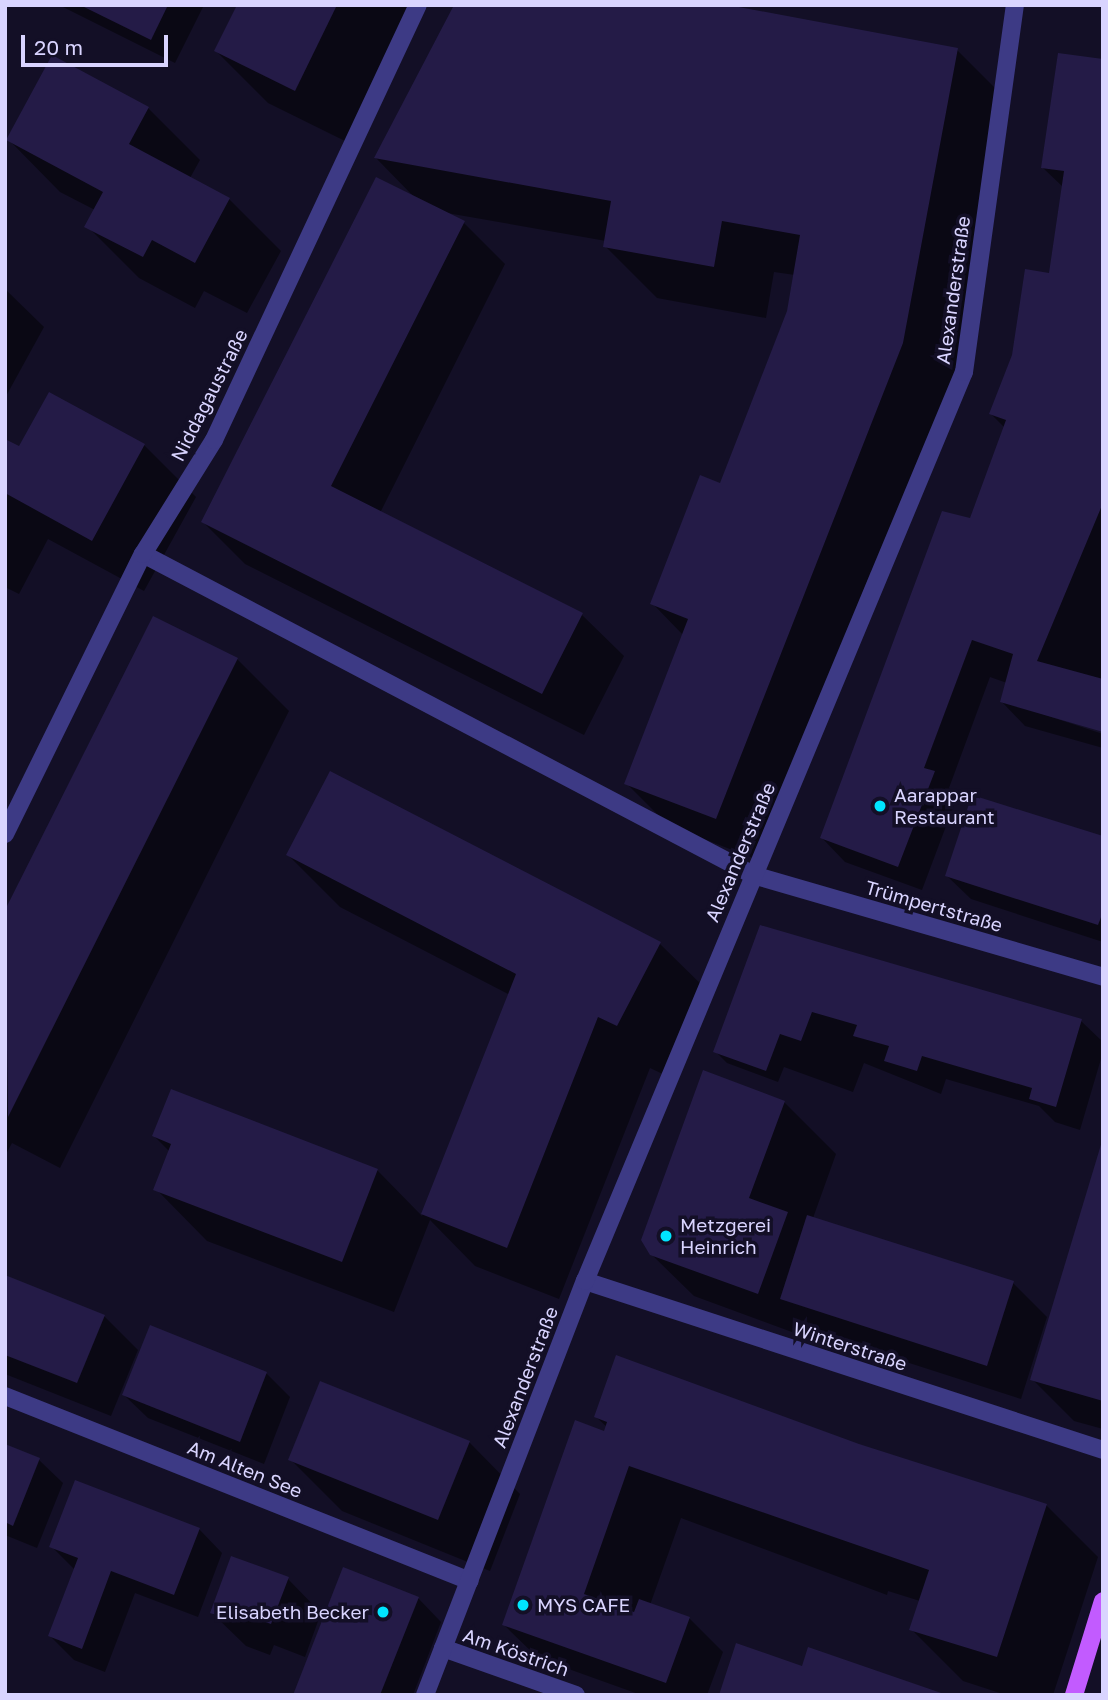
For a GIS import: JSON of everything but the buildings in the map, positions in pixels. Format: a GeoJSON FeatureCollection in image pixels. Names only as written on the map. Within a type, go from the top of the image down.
{"type":"FeatureCollection","features":[{"type":"Feature","properties":{"kind":"main road"},"geometry":{"type":"LineString","coordinates":[[1074,1695],[1103,1601]]}},
{"type":"Feature","properties":{"kind":"street","name":"Niddagaustraße"},"geometry":{"type":"LineString","coordinates":[[5,834],[143,554],[214,440],[418,5]]}},
{"type":"Feature","properties":{"kind":"street","name":"Alexanderstraße"},"geometry":{"type":"LineString","coordinates":[[425,1695],[585,1281],[964,372],[1015,5]]}},
{"type":"Feature","properties":{"kind":"street","name":"Trümpertstraße"},"geometry":{"type":"LineString","coordinates":[[143,554],[753,875],[1103,977]]}},
{"type":"Feature","properties":{"kind":"street","name":"Winterstraße"},"geometry":{"type":"LineString","coordinates":[[585,1281],[1103,1450]]}},
{"type":"Feature","properties":{"kind":"street","name":"Am Alten See"},"geometry":{"type":"LineString","coordinates":[[5,1396],[469,1581]]}},
{"type":"Feature","properties":{"kind":"street","name":"Am Köstrich"},"geometry":{"type":"LineString","coordinates":[[443,1648],[576,1695]]}},
{"type":"Feature","properties":{"kind":"place","name":"Aarappar Restaurant"},"geometry":{"type":"Point","coordinates":[880,806]}},
{"type":"Feature","properties":{"kind":"place","name":"Metzgerei Heinrich"},"geometry":{"type":"Point","coordinates":[666,1236]}},
{"type":"Feature","properties":{"kind":"place","name":"MYS CAFE"},"geometry":{"type":"Point","coordinates":[523,1605]}},
{"type":"Feature","properties":{"kind":"place","name":"Elisabeth Becker"},"geometry":{"type":"Point","coordinates":[383,1612]}}]}
